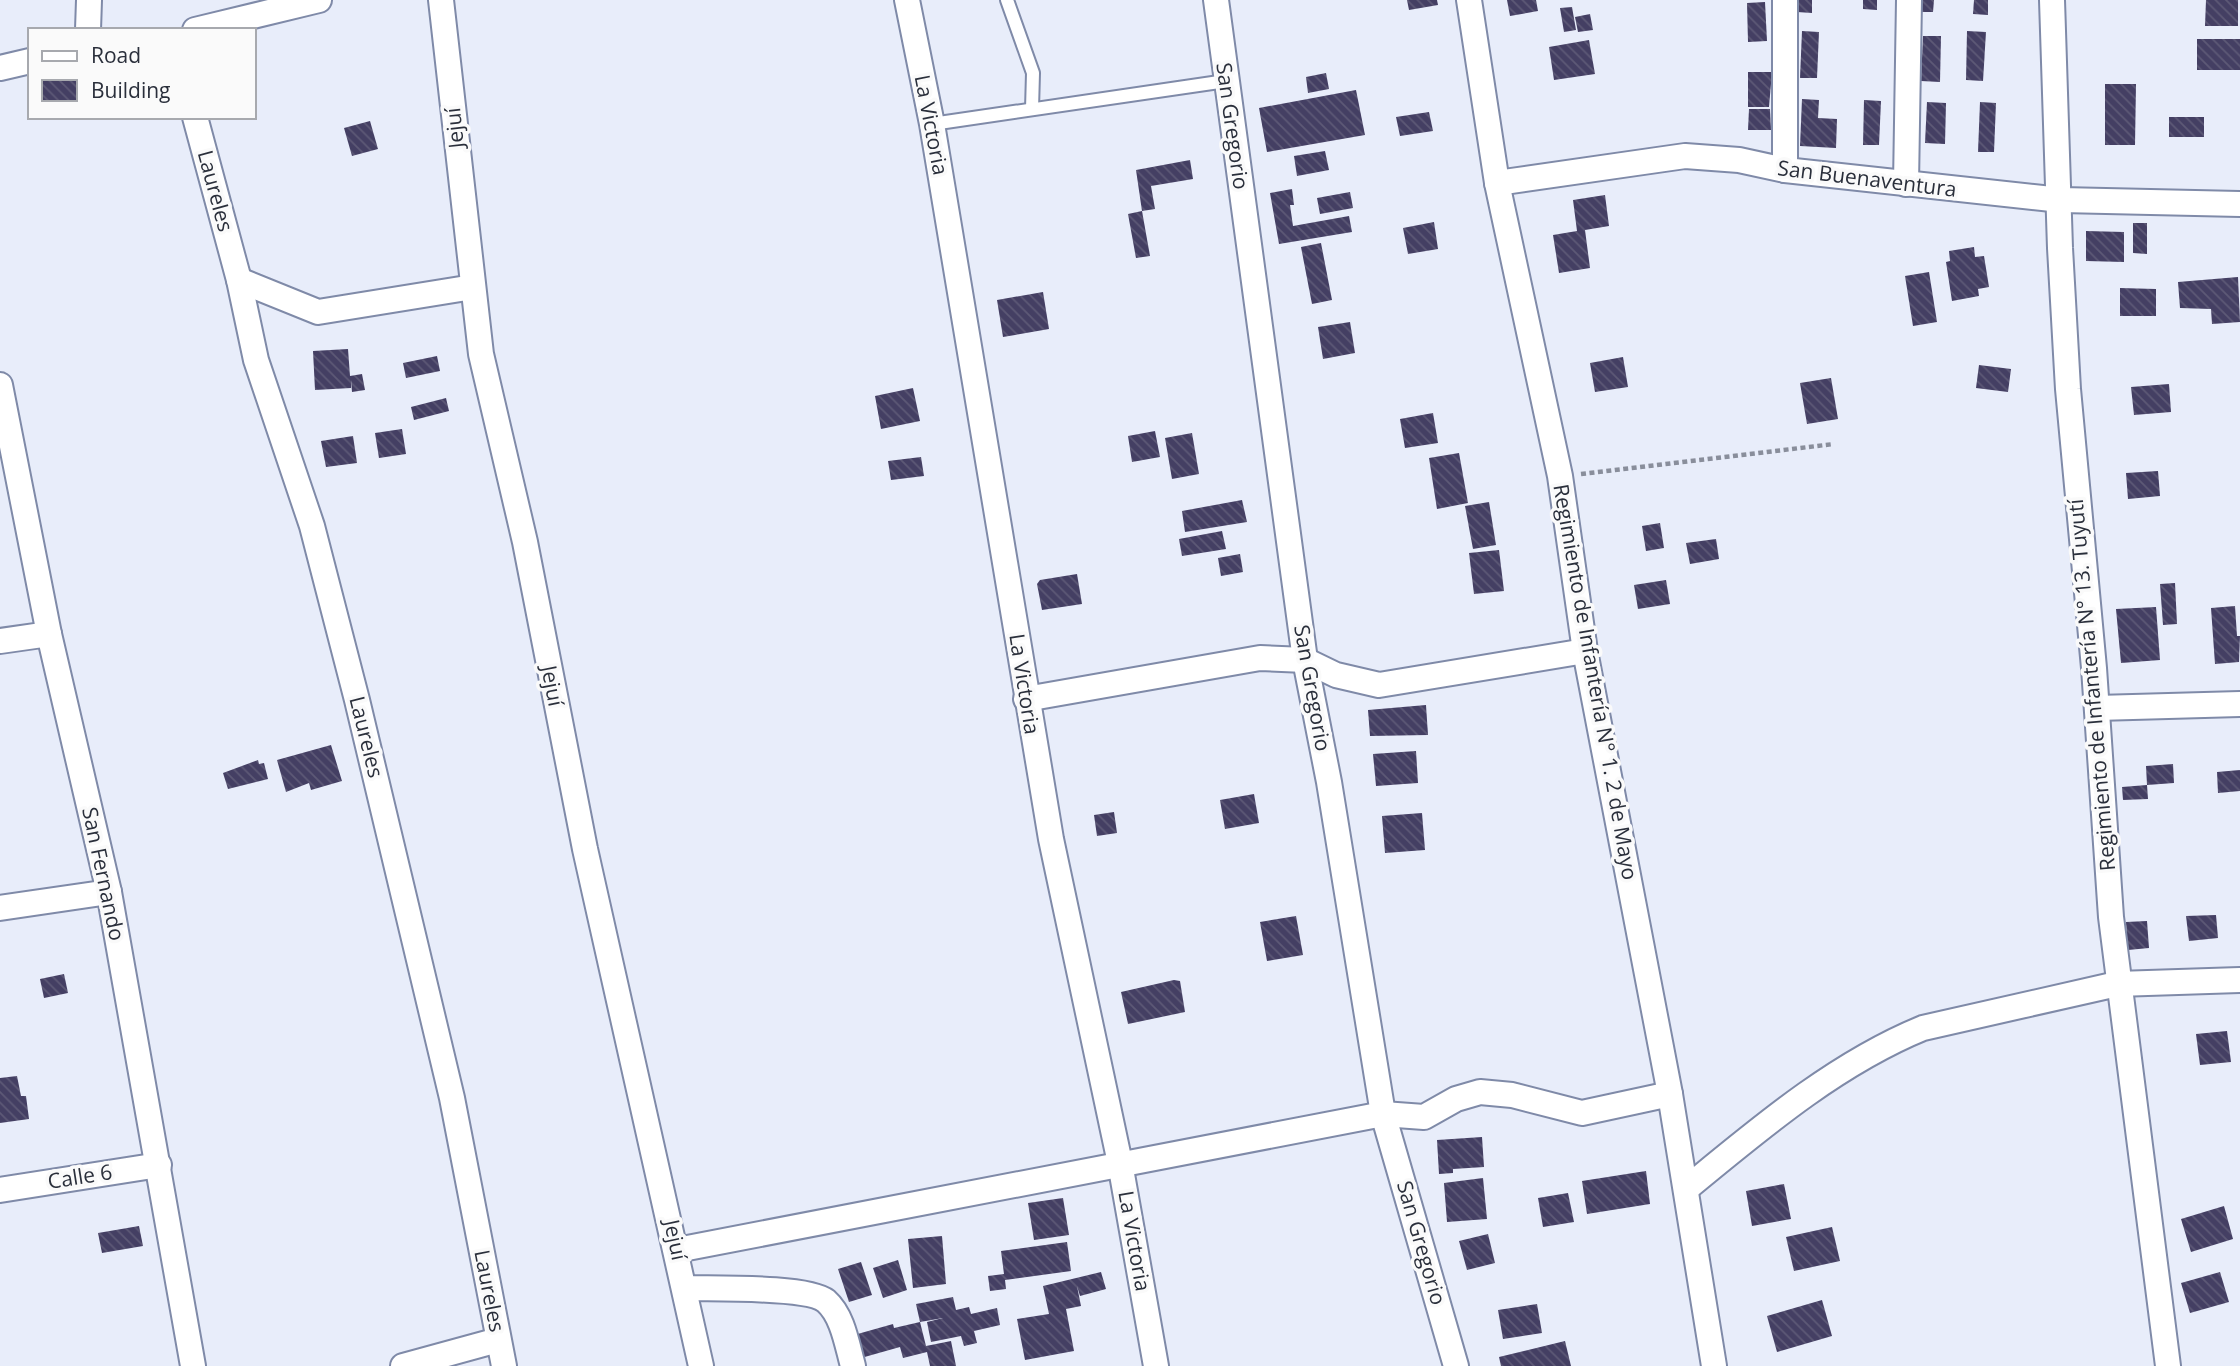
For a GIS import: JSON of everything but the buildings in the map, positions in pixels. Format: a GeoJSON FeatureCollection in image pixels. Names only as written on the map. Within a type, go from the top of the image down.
{"type":"FeatureCollection","features":[{"type":"Feature","properties":{"kind":"street"},"geometry":{"type":"LineString","coordinates":[[88,28],[89,0]]}},
{"type":"Feature","properties":{"kind":"street"},"geometry":{"type":"LineString","coordinates":[[203,28],[319,0]]}},
{"type":"Feature","properties":{"kind":"street","name":"Jejuí"},"geometry":{"type":"LineString","coordinates":[[441,0],[481,354],[525,542],[585,849],[701,1366]]}},
{"type":"Feature","properties":{"kind":"street","name":"La Victoria"},"geometry":{"type":"LineString","coordinates":[[907,0],[932,124],[1051,839],[1120,1163],[1156,1366]]}},
{"type":"Feature","properties":{"kind":"street","name":"San Gregorio"},"geometry":{"type":"LineString","coordinates":[[1216,0],[1305,660],[1329,782],[1383,1114],[1456,1366]]}},
{"type":"Feature","properties":{"kind":"street","name":"Regimiento de Infantería N° 1. 2 de Mayo"},"geometry":{"type":"LineString","coordinates":[[1469,0],[1497,183],[1560,477],[1586,652],[1670,1094],[1714,1366]]}},
{"type":"Feature","properties":{"kind":"street"},"geometry":{"type":"LineString","coordinates":[[1785,0],[1785,170]]}},
{"type":"Feature","properties":{"kind":"street"},"geometry":{"type":"LineString","coordinates":[[1906,184],[1909,0]]}},
{"type":"Feature","properties":{"kind":"street","name":"Regimiento de Infantería N° 13. Tuyutí"},"geometry":{"type":"LineString","coordinates":[[2052,0],[2060,248],[2073,455],[2117,984],[2168,1366]]}},
{"type":"Feature","properties":{"kind":"street"},"geometry":{"type":"LineString","coordinates":[[0,68],[28,61]]}},
{"type":"Feature","properties":{"kind":"street","name":"Laureles"},"geometry":{"type":"LineString","coordinates":[[196,119],[239,280],[256,360],[312,526],[357,700],[452,1098],[504,1366]]}},
{"type":"Feature","properties":{"kind":"street","name":"San Buenaventura"},"geometry":{"type":"LineString","coordinates":[[1497,183],[1685,156],[1739,160],[1785,170],[2060,200],[2240,204]]}},
{"type":"Feature","properties":{"kind":"street"},"geometry":{"type":"LineString","coordinates":[[239,280],[318,312],[473,288]]}},
{"type":"Feature","properties":{"kind":"street","name":"San Fernando"},"geometry":{"type":"LineString","coordinates":[[0,385],[50,634],[109,892],[193,1366]]}},
{"type":"Feature","properties":{"kind":"street"},"geometry":{"type":"LineString","coordinates":[[0,642],[50,634]]}},
{"type":"Feature","properties":{"kind":"street"},"geometry":{"type":"LineString","coordinates":[[1026,699],[1260,658],[1305,660],[1336,675],[1379,685],[1586,652]]}},
{"type":"Feature","properties":{"kind":"street"},"geometry":{"type":"LineString","coordinates":[[2096,708],[2240,704]]}},
{"type":"Feature","properties":{"kind":"street"},"geometry":{"type":"LineString","coordinates":[[0,908],[109,892]]}},
{"type":"Feature","properties":{"kind":"street"},"geometry":{"type":"LineString","coordinates":[[1686,1189],[1770,1121],[1894,1039],[1923,1028],[2117,984],[2240,980]]}},
{"type":"Feature","properties":{"kind":"street"},"geometry":{"type":"LineString","coordinates":[[677,1250],[1383,1114],[1424,1117],[1456,1099],[1480,1092],[1512,1096],[1582,1113],[1670,1094]]}},
{"type":"Feature","properties":{"kind":"street","name":"Calle 6"},"geometry":{"type":"LineString","coordinates":[[0,1189],[159,1165]]}},
{"type":"Feature","properties":{"kind":"street"},"geometry":{"type":"LineString","coordinates":[[685,1288],[798,1292],[825,1300],[841,1322],[853,1366]]}},
{"type":"Feature","properties":{"kind":"street"},"geometry":{"type":"LineString","coordinates":[[403,1366],[498,1339]]}},
{"type":"Feature","properties":{"kind":"lane"},"geometry":{"type":"LineString","coordinates":[[1007,0],[1033,73],[1032,109]]}},
{"type":"Feature","properties":{"kind":"lane"},"geometry":{"type":"LineString","coordinates":[[932,124],[1226,81]]}},
{"type":"Feature","properties":{"kind":"path"},"geometry":{"type":"LineString","coordinates":[[1560,477],[1834,444]]}}]}
